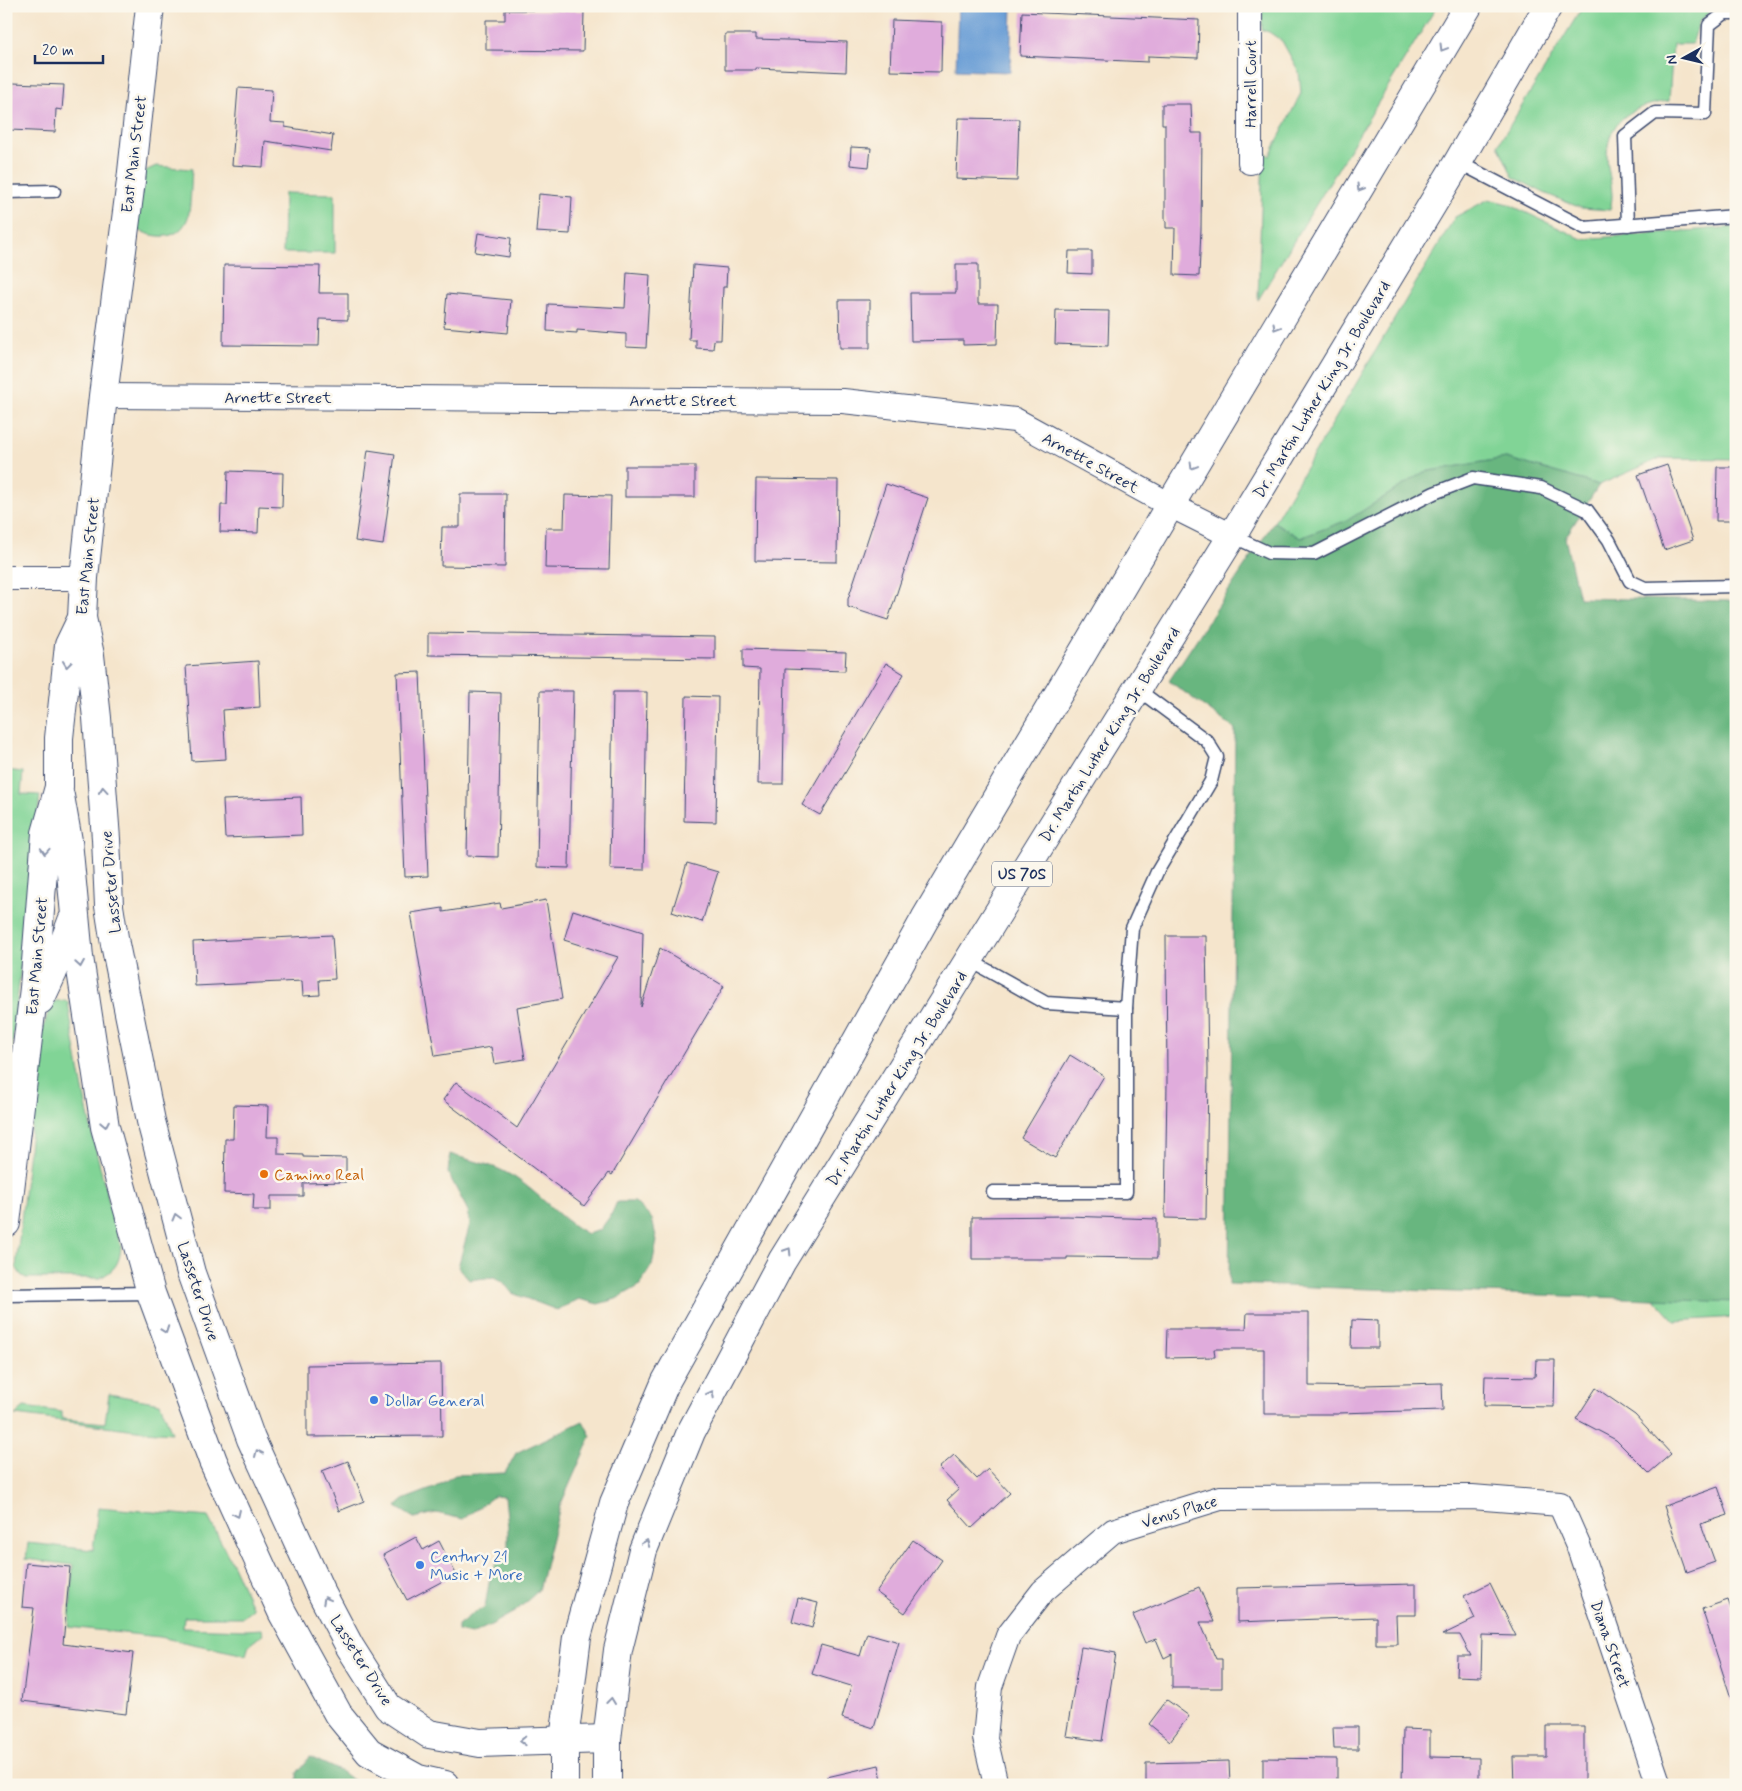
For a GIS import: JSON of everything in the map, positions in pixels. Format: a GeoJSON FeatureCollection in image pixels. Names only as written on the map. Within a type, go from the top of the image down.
{"type":"FeatureCollection","features":[{"type":"Feature","properties":{"kind":"main road","name":"East Main Street"},"geometry":{"type":"LineString","coordinates":[[6,1223],[31,1019],[46,833],[59,787],[59,738],[69,645],[82,618],[84,578],[103,396],[133,166],[150,6]]}},
{"type":"Feature","properties":{"kind":"main road"},"geometry":{"type":"LineString","coordinates":[[564,1785],[564,1740],[577,1638],[614,1503],[666,1382],[926,919],[1170,505],[1468,6]]}},
{"type":"Feature","properties":{"kind":"main road","name":"Dr. Martin Luther King Jr. Boulevard"},"geometry":{"type":"LineString","coordinates":[[606,1785],[607,1740],[618,1650],[643,1550],[691,1432],[782,1261],[1232,536],[1458,162],[1548,6]]}},
{"type":"Feature","properties":{"kind":"main road","name":"Lasseter Drive"},"geometry":{"type":"LineString","coordinates":[[82,618],[90,655],[97,718],[109,906],[151,1121],[191,1273],[251,1439],[321,1592],[350,1646],[388,1707],[429,1734],[480,1743],[607,1740]]}},
{"type":"Feature","properties":{"kind":"main road"},"geometry":{"type":"LineString","coordinates":[[59,787],[68,841],[79,957],[105,1127],[151,1293],[213,1462],[282,1612],[338,1714],[369,1752],[418,1779],[446,1785]]}},
{"type":"Feature","properties":{"kind":"main road"},"geometry":{"type":"LineString","coordinates":[[74,915],[109,906]]}},
{"type":"Feature","properties":{"kind":"main road"},"geometry":{"type":"LineString","coordinates":[[31,1019],[53,972],[74,915]]}},
{"type":"Feature","properties":{"kind":"street","name":"Harrell Court"},"geometry":{"type":"LineString","coordinates":[[1250,6],[1250,162]]}},
{"type":"Feature","properties":{"kind":"street","name":"Arnette Street"},"geometry":{"type":"LineString","coordinates":[[103,396],[842,401],[1015,420],[1170,505],[1232,536]]}},
{"type":"Feature","properties":{"kind":"street"},"geometry":{"type":"LineString","coordinates":[[6,578],[84,578]]}},
{"type":"Feature","properties":{"kind":"street","name":"Venus Place"},"geometry":{"type":"LineString","coordinates":[[996,1785],[985,1738],[990,1687],[1008,1636],[1043,1590],[1113,1531],[1220,1498],[1472,1497],[1560,1504]]}},
{"type":"Feature","properties":{"kind":"street","name":"Diana Street"},"geometry":{"type":"LineString","coordinates":[[1560,1504],[1581,1554],[1659,1785]]}},
{"type":"Feature","properties":{"kind":"lane"},"geometry":{"type":"LineString","coordinates":[[1628,225],[1625,136],[1655,113],[1705,114],[1709,25],[1725,13],[1736,13]]}},
{"type":"Feature","properties":{"kind":"lane"},"geometry":{"type":"LineString","coordinates":[[1458,162],[1585,228],[1736,216]]}},
{"type":"Feature","properties":{"kind":"lane"},"geometry":{"type":"LineString","coordinates":[[6,192],[54,192]]}},
{"type":"Feature","properties":{"kind":"lane"},"geometry":{"type":"LineString","coordinates":[[1232,536],[1269,553],[1314,554],[1434,493],[1474,478],[1541,488],[1588,510],[1609,540],[1630,581],[1645,588],[1736,586]]}},
{"type":"Feature","properties":{"kind":"lane"},"geometry":{"type":"LineString","coordinates":[[993,1192],[1126,1192],[1126,1008],[1132,928],[1156,872],[1210,782],[1217,757],[1207,741],[1137,689]]}},
{"type":"Feature","properties":{"kind":"lane"},"geometry":{"type":"LineString","coordinates":[[969,960],[1046,1003],[1126,1008]]}},
{"type":"Feature","properties":{"kind":"lane"},"geometry":{"type":"LineString","coordinates":[[6,1295],[151,1293]]}},
{"type":"Feature","properties":{"kind":"green space"},"geometry":{"type":"Polygon","coordinates":[[[1262,6],[1437,6],[1258,300],[1263,152],[1270,156],[1301,93],[1299,72],[1282,41],[1269,32],[1262,30],[1262,6]]]}},
{"type":"Feature","properties":{"kind":"green space"},"geometry":{"type":"Polygon","coordinates":[[[1583,6],[1717,6],[1699,22],[1692,44],[1673,44],[1669,101],[1635,110],[1618,123],[1612,132],[1607,156],[1612,190],[1610,210],[1581,208],[1544,193],[1513,177],[1498,145],[1583,6]]]}},
{"type":"Feature","properties":{"kind":"green space"},"geometry":{"type":"Polygon","coordinates":[[[156,166],[192,169],[187,220],[183,227],[171,235],[157,236],[136,229],[141,173],[156,166]]]}},
{"type":"Feature","properties":{"kind":"green space"},"geometry":{"type":"Polygon","coordinates":[[[284,193],[335,194],[335,253],[283,253],[284,193]]]}},
{"type":"Feature","properties":{"kind":"green space"},"geometry":{"type":"Polygon","coordinates":[[[1489,199],[1508,204],[1582,239],[1736,227],[1736,459],[1661,458],[1599,485],[1506,458],[1424,472],[1348,520],[1300,538],[1274,522],[1455,217],[1489,199]]]}},
{"type":"Feature","properties":{"kind":"green space"},"geometry":{"type":"Polygon","coordinates":[[[1506,458],[1599,485],[1565,538],[1579,598],[1736,601],[1736,1302],[1229,1284],[1235,729],[1169,681],[1274,522],[1300,538],[1348,520],[1424,472],[1506,458]]]}},
{"type":"Feature","properties":{"kind":"green space"},"geometry":{"type":"Polygon","coordinates":[[[6,770],[23,772],[21,794],[40,795],[6,1101],[6,770]]]}},
{"type":"Feature","properties":{"kind":"green space"},"geometry":{"type":"Polygon","coordinates":[[[65,1000],[68,1002],[90,1125],[121,1246],[116,1265],[100,1278],[26,1278],[21,1275],[16,1267],[42,1032],[51,1003],[65,1000]]]}},
{"type":"Feature","properties":{"kind":"green space"},"geometry":{"type":"Polygon","coordinates":[[[450,1154],[490,1166],[515,1177],[565,1220],[587,1234],[600,1230],[611,1215],[617,1202],[635,1202],[652,1219],[657,1241],[652,1265],[639,1286],[616,1299],[598,1304],[579,1299],[557,1310],[512,1293],[504,1283],[494,1277],[469,1280],[458,1267],[470,1224],[468,1211],[448,1173],[450,1154]]]}},
{"type":"Feature","properties":{"kind":"green space"},"geometry":{"type":"Polygon","coordinates":[[[1736,1199],[1736,1317],[1675,1321],[1639,1282],[1736,1199]]]}},
{"type":"Feature","properties":{"kind":"green space"},"geometry":{"type":"Polygon","coordinates":[[[109,1394],[160,1403],[172,1433],[15,1415],[24,1407],[62,1412],[62,1419],[105,1423],[109,1394]]]}},
{"type":"Feature","properties":{"kind":"green space"},"geometry":{"type":"Polygon","coordinates":[[[583,1421],[591,1436],[560,1506],[539,1590],[516,1611],[491,1625],[471,1634],[458,1631],[458,1625],[485,1607],[490,1577],[498,1559],[508,1552],[505,1497],[494,1496],[463,1519],[436,1513],[414,1518],[396,1507],[405,1499],[434,1488],[455,1475],[505,1473],[516,1453],[583,1421]]]}},
{"type":"Feature","properties":{"kind":"green space"},"geometry":{"type":"Polygon","coordinates":[[[98,1507],[208,1517],[253,1609],[243,1617],[184,1617],[183,1628],[262,1629],[263,1634],[249,1645],[246,1655],[159,1637],[69,1627],[73,1565],[26,1559],[28,1543],[93,1550],[98,1507]]]}},
{"type":"Feature","properties":{"kind":"green space"},"geometry":{"type":"Polygon","coordinates":[[[310,1757],[342,1772],[359,1785],[297,1785],[297,1773],[310,1757]]]}},
{"type":"Feature","properties":{"kind":"water"},"geometry":{"type":"Polygon","coordinates":[[[958,6],[1012,6],[1010,72],[956,70],[958,6]]]}},
{"type":"Feature","properties":{"kind":"building"},"geometry":{"type":"Polygon","coordinates":[[[505,10],[584,11],[583,51],[486,50],[486,20],[505,20],[505,10]]]}},
{"type":"Feature","properties":{"kind":"building"},"geometry":{"type":"Polygon","coordinates":[[[1022,12],[1199,20],[1198,58],[1148,56],[1148,62],[1020,56],[1022,12]]]}},
{"type":"Feature","properties":{"kind":"building"},"geometry":{"type":"Polygon","coordinates":[[[892,20],[942,22],[941,72],[890,71],[892,20]]]}},
{"type":"Feature","properties":{"kind":"building"},"geometry":{"type":"Polygon","coordinates":[[[725,34],[756,34],[756,39],[847,42],[846,72],[756,68],[756,70],[725,70],[725,34]]]}},
{"type":"Feature","properties":{"kind":"building"},"geometry":{"type":"Polygon","coordinates":[[[13,83],[64,85],[62,110],[56,109],[55,132],[10,130],[13,83]]]}},
{"type":"Feature","properties":{"kind":"building"},"geometry":{"type":"Polygon","coordinates":[[[238,88],[272,90],[270,122],[285,123],[285,127],[333,135],[331,151],[265,141],[263,167],[232,165],[238,88]]]}},
{"type":"Feature","properties":{"kind":"building"},"geometry":{"type":"Polygon","coordinates":[[[1162,104],[1191,104],[1192,133],[1202,133],[1199,276],[1174,275],[1175,228],[1166,228],[1165,221],[1165,124],[1162,124],[1162,104]]]}},
{"type":"Feature","properties":{"kind":"building"},"geometry":{"type":"Polygon","coordinates":[[[958,118],[1019,119],[1017,181],[956,179],[958,118]]]}},
{"type":"Feature","properties":{"kind":"building"},"geometry":{"type":"Polygon","coordinates":[[[851,147],[871,148],[869,167],[850,165],[851,147]]]}},
{"type":"Feature","properties":{"kind":"building"},"geometry":{"type":"Polygon","coordinates":[[[539,194],[572,197],[570,234],[536,232],[539,194]]]}},
{"type":"Feature","properties":{"kind":"building"},"geometry":{"type":"Polygon","coordinates":[[[478,233],[511,238],[509,257],[475,252],[478,233]]]}},
{"type":"Feature","properties":{"kind":"building"},"geometry":{"type":"Polygon","coordinates":[[[1069,251],[1092,251],[1092,274],[1068,273],[1069,251]]]}},
{"type":"Feature","properties":{"kind":"building"},"geometry":{"type":"Polygon","coordinates":[[[956,264],[978,264],[978,304],[998,304],[997,344],[963,345],[963,340],[911,341],[910,293],[956,293],[956,264]]]}},
{"type":"Feature","properties":{"kind":"building"},"geometry":{"type":"Polygon","coordinates":[[[224,265],[320,266],[319,293],[348,293],[348,320],[320,319],[319,346],[223,345],[224,265]]]}},
{"type":"Feature","properties":{"kind":"building"},"geometry":{"type":"Polygon","coordinates":[[[693,265],[727,268],[726,287],[723,287],[721,340],[714,340],[713,349],[696,348],[696,340],[689,340],[693,265]]]}},
{"type":"Feature","properties":{"kind":"building"},"geometry":{"type":"Polygon","coordinates":[[[627,273],[650,275],[646,348],[626,347],[626,334],[577,330],[577,333],[547,331],[548,304],[625,308],[627,273]]]}},
{"type":"Feature","properties":{"kind":"building"},"geometry":{"type":"Polygon","coordinates":[[[447,294],[511,300],[508,333],[444,327],[447,294]]]}},
{"type":"Feature","properties":{"kind":"building"},"geometry":{"type":"Polygon","coordinates":[[[839,300],[870,300],[870,348],[840,348],[839,300]]]}},
{"type":"Feature","properties":{"kind":"building"},"geometry":{"type":"Polygon","coordinates":[[[1056,310],[1109,311],[1108,346],[1055,344],[1056,310]]]}},
{"type":"Feature","properties":{"kind":"building"},"geometry":{"type":"Polygon","coordinates":[[[368,450],[395,454],[383,545],[355,541],[368,450]]]}},
{"type":"Feature","properties":{"kind":"building"},"geometry":{"type":"Polygon","coordinates":[[[1667,465],[1693,540],[1664,550],[1638,475],[1667,465]]]}},
{"type":"Feature","properties":{"kind":"building"},"geometry":{"type":"Polygon","coordinates":[[[625,466],[695,466],[695,497],[625,497],[625,466]]]}},
{"type":"Feature","properties":{"kind":"building"},"geometry":{"type":"Polygon","coordinates":[[[1717,467],[1736,467],[1736,521],[1716,521],[1717,467]]]}},
{"type":"Feature","properties":{"kind":"building"},"geometry":{"type":"Polygon","coordinates":[[[228,471],[283,473],[282,507],[259,506],[258,533],[220,532],[221,505],[227,505],[228,471]]]}},
{"type":"Feature","properties":{"kind":"building"},"geometry":{"type":"Polygon","coordinates":[[[756,479],[838,480],[837,562],[755,561],[756,479]]]}},
{"type":"Feature","properties":{"kind":"building"},"geometry":{"type":"Polygon","coordinates":[[[886,484],[928,498],[888,620],[848,607],[848,599],[886,484]]]}},
{"type":"Feature","properties":{"kind":"building"},"geometry":{"type":"Polygon","coordinates":[[[460,494],[506,494],[505,567],[441,566],[442,527],[460,527],[460,494]]]}},
{"type":"Feature","properties":{"kind":"building"},"geometry":{"type":"Polygon","coordinates":[[[565,495],[611,496],[609,569],[545,568],[546,528],[564,528],[565,495]]]}},
{"type":"Feature","properties":{"kind":"building"},"geometry":{"type":"Polygon","coordinates":[[[428,633],[715,637],[715,659],[428,655],[428,633]]]}},
{"type":"Feature","properties":{"kind":"building"},"geometry":{"type":"Polygon","coordinates":[[[743,649],[846,652],[845,671],[785,669],[783,784],[758,784],[760,669],[743,668],[743,649]]]}},
{"type":"Feature","properties":{"kind":"building"},"geometry":{"type":"Polygon","coordinates":[[[258,661],[260,707],[223,710],[226,759],[192,761],[186,666],[258,661]]]}},
{"type":"Feature","properties":{"kind":"building"},"geometry":{"type":"Polygon","coordinates":[[[886,663],[904,674],[820,815],[802,805],[886,663]]]}},
{"type":"Feature","properties":{"kind":"building"},"geometry":{"type":"Polygon","coordinates":[[[420,672],[428,876],[405,877],[397,673],[420,672]]]}},
{"type":"Feature","properties":{"kind":"building"},"geometry":{"type":"Polygon","coordinates":[[[540,691],[573,691],[569,868],[537,867],[540,691]]]}},
{"type":"Feature","properties":{"kind":"building"},"geometry":{"type":"Polygon","coordinates":[[[470,692],[501,693],[498,857],[467,856],[470,692]]]}},
{"type":"Feature","properties":{"kind":"building"},"geometry":{"type":"Polygon","coordinates":[[[613,692],[647,692],[644,870],[610,869],[613,692]]]}},
{"type":"Feature","properties":{"kind":"building"},"geometry":{"type":"Polygon","coordinates":[[[686,696],[718,697],[716,822],[684,821],[686,696]]]}},
{"type":"Feature","properties":{"kind":"building"},"geometry":{"type":"Polygon","coordinates":[[[301,797],[302,835],[225,838],[223,800],[301,797]]]}},
{"type":"Feature","properties":{"kind":"building"},"geometry":{"type":"Polygon","coordinates":[[[687,863],[718,872],[702,922],[672,912],[687,863]]]}},
{"type":"Feature","properties":{"kind":"building"},"geometry":{"type":"Polygon","coordinates":[[[546,900],[562,999],[517,1007],[525,1059],[494,1064],[491,1047],[435,1056],[411,913],[443,908],[443,912],[500,903],[501,908],[546,900]]]}},
{"type":"Feature","properties":{"kind":"building"},"geometry":{"type":"Polygon","coordinates":[[[573,910],[643,932],[641,1007],[660,948],[724,986],[612,1175],[609,1173],[584,1206],[443,1100],[456,1082],[517,1128],[618,957],[564,940],[573,910]]]}},
{"type":"Feature","properties":{"kind":"building"},"geometry":{"type":"Polygon","coordinates":[[[332,935],[335,979],[319,980],[320,995],[303,996],[302,981],[195,986],[193,942],[332,935]]]}},
{"type":"Feature","properties":{"kind":"building"},"geometry":{"type":"Polygon","coordinates":[[[1166,936],[1206,936],[1208,1070],[1206,1219],[1165,1218],[1167,1083],[1166,936]]]}},
{"type":"Feature","properties":{"kind":"building"},"geometry":{"type":"Polygon","coordinates":[[[1070,1055],[1104,1076],[1055,1158],[1021,1138],[1070,1055]]]}},
{"type":"Feature","properties":{"kind":"building","name":"Camino Real"},"geometry":{"type":"Polygon","coordinates":[[[234,1105],[268,1106],[267,1137],[278,1137],[278,1154],[303,1155],[303,1157],[346,1158],[346,1182],[303,1183],[303,1196],[271,1196],[271,1210],[253,1210],[254,1194],[224,1193],[225,1139],[233,1139],[234,1105]]]}},
{"type":"Feature","properties":{"kind":"building"},"geometry":{"type":"Polygon","coordinates":[[[1067,1216],[1157,1219],[1157,1258],[972,1259],[972,1217],[1067,1216]]]}},
{"type":"Feature","properties":{"kind":"building"},"geometry":{"type":"Polygon","coordinates":[[[1247,1313],[1309,1313],[1309,1386],[1366,1387],[1365,1385],[1442,1383],[1443,1410],[1339,1414],[1264,1414],[1264,1349],[1214,1349],[1215,1357],[1166,1358],[1167,1329],[1246,1329],[1247,1313]]]}},
{"type":"Feature","properties":{"kind":"building"},"geometry":{"type":"Polygon","coordinates":[[[1352,1320],[1378,1321],[1378,1348],[1351,1348],[1352,1320]]]}},
{"type":"Feature","properties":{"kind":"building"},"geometry":{"type":"Polygon","coordinates":[[[1536,1360],[1555,1360],[1554,1407],[1484,1406],[1485,1376],[1535,1377],[1536,1360]]]}},
{"type":"Feature","properties":{"kind":"building","name":"Dollar General"},"geometry":{"type":"Polygon","coordinates":[[[441,1363],[442,1436],[307,1437],[307,1365],[441,1363]]]}},
{"type":"Feature","properties":{"kind":"building"},"geometry":{"type":"Polygon","coordinates":[[[1596,1388],[1635,1415],[1671,1454],[1649,1473],[1616,1440],[1576,1419],[1596,1388]]]}},
{"type":"Feature","properties":{"kind":"building"},"geometry":{"type":"Polygon","coordinates":[[[954,1455],[977,1479],[988,1469],[1010,1493],[972,1528],[947,1500],[959,1489],[939,1468],[954,1455]]]}},
{"type":"Feature","properties":{"kind":"building"},"geometry":{"type":"Polygon","coordinates":[[[348,1461],[364,1501],[339,1511],[322,1471],[348,1461]]]}},
{"type":"Feature","properties":{"kind":"building"},"geometry":{"type":"Polygon","coordinates":[[[1718,1487],[1728,1515],[1701,1524],[1715,1562],[1687,1572],[1664,1506],[1718,1487]]]}},
{"type":"Feature","properties":{"kind":"building","name":"Century 21 Music + More"},"geometry":{"type":"Polygon","coordinates":[[[416,1537],[423,1550],[439,1541],[456,1574],[407,1600],[383,1555],[416,1537]]]}},
{"type":"Feature","properties":{"kind":"building"},"geometry":{"type":"Polygon","coordinates":[[[913,1540],[942,1560],[905,1613],[876,1592],[913,1540]]]}},
{"type":"Feature","properties":{"kind":"building"},"geometry":{"type":"Polygon","coordinates":[[[26,1563],[70,1567],[63,1644],[133,1653],[126,1714],[22,1701],[34,1608],[22,1607],[26,1563]]]}},
{"type":"Feature","properties":{"kind":"building"},"geometry":{"type":"Polygon","coordinates":[[[1490,1583],[1516,1636],[1482,1635],[1481,1677],[1456,1676],[1457,1656],[1471,1656],[1460,1635],[1442,1635],[1475,1619],[1464,1596],[1490,1583]]]}},
{"type":"Feature","properties":{"kind":"building"},"geometry":{"type":"Polygon","coordinates":[[[1416,1584],[1416,1615],[1396,1615],[1397,1644],[1376,1644],[1376,1617],[1237,1622],[1237,1588],[1416,1584]]]}},
{"type":"Feature","properties":{"kind":"building"},"geometry":{"type":"Polygon","coordinates":[[[1199,1587],[1214,1622],[1200,1622],[1216,1659],[1222,1659],[1222,1688],[1172,1688],[1172,1654],[1164,1658],[1156,1639],[1145,1643],[1133,1615],[1199,1587]]]}},
{"type":"Feature","properties":{"kind":"building"},"geometry":{"type":"Polygon","coordinates":[[[798,1598],[818,1603],[812,1628],[792,1622],[798,1598]]]}},
{"type":"Feature","properties":{"kind":"building"},"geometry":{"type":"Polygon","coordinates":[[[1728,1600],[1736,1623],[1736,1701],[1732,1701],[1702,1609],[1728,1600]]]}},
{"type":"Feature","properties":{"kind":"building"},"geometry":{"type":"Polygon","coordinates":[[[867,1633],[899,1642],[874,1728],[842,1718],[851,1686],[812,1674],[821,1645],[860,1656],[867,1633]]]}},
{"type":"Feature","properties":{"kind":"building"},"geometry":{"type":"Polygon","coordinates":[[[1081,1647],[1116,1653],[1102,1741],[1066,1736],[1081,1647]]]}},
{"type":"Feature","properties":{"kind":"building"},"geometry":{"type":"Polygon","coordinates":[[[1167,1700],[1189,1716],[1170,1741],[1149,1724],[1167,1700]]]}},
{"type":"Feature","properties":{"kind":"building"},"geometry":{"type":"Polygon","coordinates":[[[1546,1726],[1584,1726],[1584,1785],[1514,1785],[1513,1757],[1546,1757],[1546,1726]]]}},
{"type":"Feature","properties":{"kind":"building"},"geometry":{"type":"Polygon","coordinates":[[[1333,1727],[1358,1727],[1358,1749],[1334,1749],[1333,1727]]]}},
{"type":"Feature","properties":{"kind":"building"},"geometry":{"type":"Polygon","coordinates":[[[1403,1729],[1430,1730],[1430,1757],[1479,1758],[1479,1785],[1402,1785],[1403,1729]]]}},
{"type":"Feature","properties":{"kind":"building"},"geometry":{"type":"Polygon","coordinates":[[[1263,1758],[1337,1759],[1337,1785],[1263,1785],[1263,1758]]]}},
{"type":"Feature","properties":{"kind":"building"},"geometry":{"type":"Polygon","coordinates":[[[1229,1761],[1230,1785],[1146,1785],[1146,1763],[1229,1761]]]}},
{"type":"Feature","properties":{"kind":"building"},"geometry":{"type":"Polygon","coordinates":[[[879,1765],[883,1785],[828,1785],[827,1777],[879,1765]]]}},
{"type":"Feature","properties":{"kind":"place","name":"Camino Real"},"geometry":{"type":"Point","coordinates":[264,1174]}},
{"type":"Feature","properties":{"kind":"place","name":"Dollar General"},"geometry":{"type":"Point","coordinates":[374,1400]}},
{"type":"Feature","properties":{"kind":"place","name":"Century 21 Music + More"},"geometry":{"type":"Point","coordinates":[420,1565]}}]}
